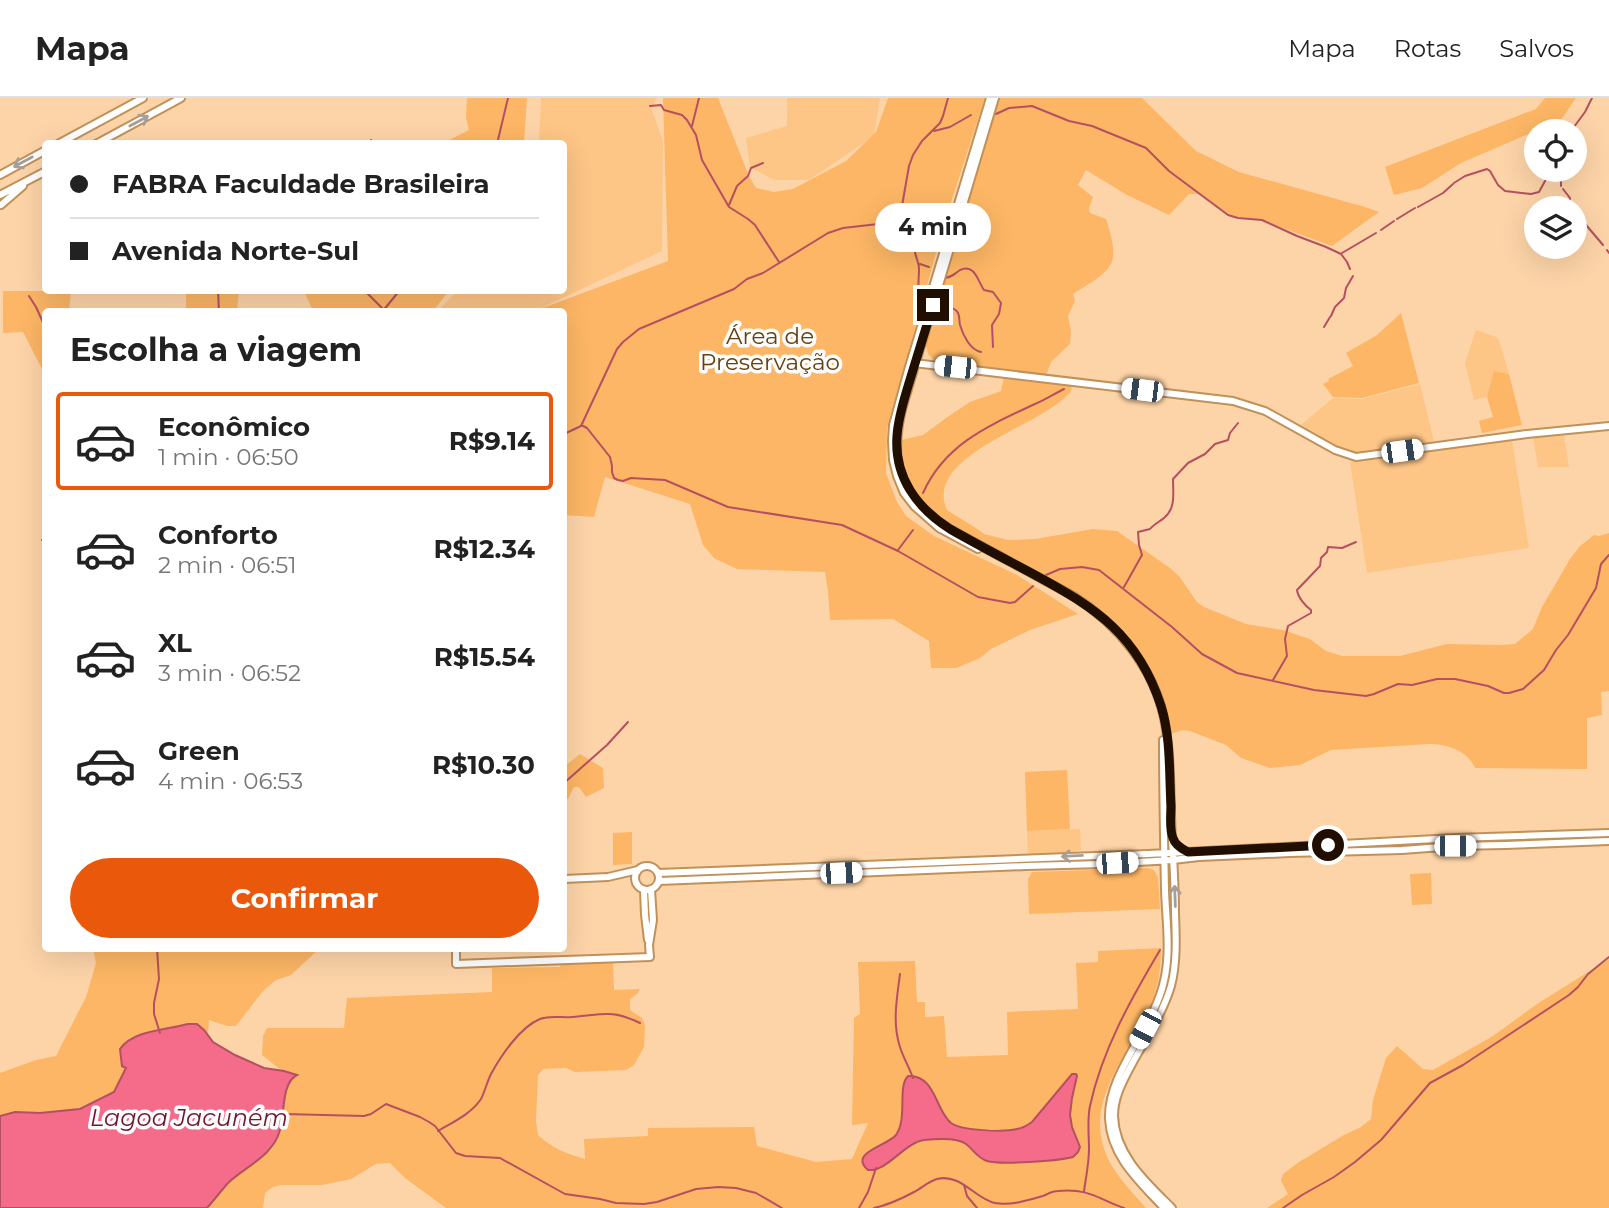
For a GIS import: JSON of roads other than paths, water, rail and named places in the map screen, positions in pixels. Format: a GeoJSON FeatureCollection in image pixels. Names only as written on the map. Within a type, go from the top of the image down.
{"type":"FeatureCollection","features":[{"type":"Feature","properties":{"kind":"street"},"geometry":{"type":"LineString","coordinates":[[65,140],[143,98]]}},
{"type":"Feature","properties":{"kind":"street"},"geometry":{"type":"LineString","coordinates":[[103,140],[181,98]]}},
{"type":"Feature","properties":{"kind":"street"},"geometry":{"type":"LineString","coordinates":[[993,98],[893,425],[895,469],[903,489],[917,509],[939,528],[1071,599],[1114,632],[1140,667],[1154,697],[1162,727],[1168,839],[1173,856],[1175,964],[1171,986],[1154,1025],[1120,1087],[1114,1114],[1117,1136],[1128,1159],[1172,1208]]}},
{"type":"Feature","properties":{"kind":"street"},"geometry":{"type":"LineString","coordinates":[[0,175],[42,152]]}},
{"type":"Feature","properties":{"kind":"street"},"geometry":{"type":"LineString","coordinates":[[0,195],[42,172]]}},
{"type":"Feature","properties":{"kind":"street"},"geometry":{"type":"LineString","coordinates":[[1,205],[30,179]]}},
{"type":"Feature","properties":{"kind":"street"},"geometry":{"type":"LineString","coordinates":[[914,360],[1238,402],[1265,411],[1335,450],[1356,457],[1609,426]]}},
{"type":"Feature","properties":{"kind":"street"},"geometry":{"type":"LineString","coordinates":[[659,877],[1103,864],[1155,861],[1164,857],[1185,855],[1455,838],[1609,833]]}},
{"type":"Feature","properties":{"kind":"street"},"geometry":{"type":"LineString","coordinates":[[1150,854],[1168,839]]}},
{"type":"Feature","properties":{"kind":"street"},"geometry":{"type":"LineString","coordinates":[[1168,839],[1185,855]]}},
{"type":"Feature","properties":{"kind":"street"},"geometry":{"type":"LineString","coordinates":[[1164,1208],[1136,1179],[1122,1159],[1112,1135],[1109,1118],[1115,1084],[1153,1015],[1164,984],[1167,957],[1164,857],[1168,839]]}},
{"type":"Feature","properties":{"kind":"street"},"geometry":{"type":"LineString","coordinates":[[1185,855],[1402,850],[1609,841]]}},
{"type":"Feature","properties":{"kind":"street"},"geometry":{"type":"LineString","coordinates":[[659,877],[1102,855],[1150,854],[1164,857]]}},
{"type":"Feature","properties":{"kind":"street"},"geometry":{"type":"LineString","coordinates":[[1102,855],[1103,864]]}},
{"type":"Feature","properties":{"kind":"street"},"geometry":{"type":"LineString","coordinates":[[1116,855],[1117,863]]}},
{"type":"Feature","properties":{"kind":"street"},"geometry":{"type":"LineString","coordinates":[[1174,873],[1185,855]]}},
{"type":"Feature","properties":{"kind":"street"},"geometry":{"type":"LineString","coordinates":[[1155,861],[1161,864],[1164,873]]}},
{"type":"Feature","properties":{"kind":"street"},"geometry":{"type":"LineString","coordinates":[[887,871],[893,864]]}},
{"type":"Feature","properties":{"kind":"street"},"geometry":{"type":"LineString","coordinates":[[567,879],[619,875],[650,866],[659,877],[656,886],[648,890]]}},
{"type":"Feature","properties":{"kind":"street"},"geometry":{"type":"LineString","coordinates":[[638,870],[635,879],[637,885],[648,890]]}},
{"type":"Feature","properties":{"kind":"street"},"geometry":{"type":"LineString","coordinates":[[619,875],[635,879]]}},
{"type":"Feature","properties":{"kind":"street"},"geometry":{"type":"LineString","coordinates":[[456,952],[456,964],[650,957],[645,915],[648,890]]}},
{"type":"Feature","properties":{"kind":"water","name":"Lagoa Jacuném"},"geometry":{"type":"Polygon","coordinates":[[[197,1024],[213,1042],[235,1055],[264,1068],[297,1075],[288,1085],[280,1130],[265,1154],[228,1183],[207,1208],[0,1208],[0,1116],[15,1112],[40,1113],[80,1109],[114,1092],[126,1068],[122,1066],[120,1049],[126,1043],[142,1034],[197,1024]]]}},
{"type":"Feature","properties":{"kind":"water"},"geometry":{"type":"Polygon","coordinates":[[[1072,1074],[1077,1076],[1070,1115],[1080,1147],[1073,1157],[1029,1162],[994,1162],[981,1158],[962,1142],[940,1139],[917,1142],[882,1167],[868,1170],[863,1164],[866,1154],[891,1139],[900,1128],[903,1087],[908,1076],[917,1077],[930,1087],[946,1117],[956,1126],[1003,1130],[1019,1129],[1032,1122],[1072,1074]]]}},
{"type":"Feature","properties":{"kind":"waterway"},"geometry":{"type":"LineString","coordinates":[[498,140],[508,98]]}},
{"type":"Feature","properties":{"kind":"waterway"},"geometry":{"type":"LineString","coordinates":[[692,126],[699,98]]}},
{"type":"Feature","properties":{"kind":"waterway"},"geometry":{"type":"LineString","coordinates":[[567,433],[581,426],[617,349],[639,329],[734,289],[828,233],[843,228],[887,223],[898,215],[913,155],[922,141],[940,123],[948,98]]}},
{"type":"Feature","properties":{"kind":"waterway"},"geometry":{"type":"LineString","coordinates":[[1580,119],[1592,98]]}},
{"type":"Feature","properties":{"kind":"waterway"},"geometry":{"type":"LineString","coordinates":[[650,106],[661,105],[664,110],[682,115],[687,120],[696,135],[702,160],[729,207],[755,225],[779,262]]}},
{"type":"Feature","properties":{"kind":"waterway"},"geometry":{"type":"LineString","coordinates":[[996,114],[1009,108],[1032,106],[1146,148],[1169,171],[1228,215],[1262,220],[1326,247],[1341,254],[1350,269]]}},
{"type":"Feature","properties":{"kind":"waterway"},"geometry":{"type":"LineString","coordinates":[[934,131],[950,127],[971,115]]}},
{"type":"Feature","properties":{"kind":"waterway"},"geometry":{"type":"LineString","coordinates":[[729,205],[737,186],[748,176],[751,168],[763,163]]}},
{"type":"Feature","properties":{"kind":"waterway"},"geometry":{"type":"LineString","coordinates":[[1454,183],[1465,176],[1487,169],[1505,191],[1531,194],[1539,192],[1544,182]]}},
{"type":"Feature","properties":{"kind":"waterway"},"geometry":{"type":"LineString","coordinates":[[1418,207],[1453,184]]}},
{"type":"Feature","properties":{"kind":"waterway"},"geometry":{"type":"LineString","coordinates":[[1563,189],[1568,196]]}},
{"type":"Feature","properties":{"kind":"waterway"},"geometry":{"type":"LineString","coordinates":[[1397,219],[1415,208]]}},
{"type":"Feature","properties":{"kind":"waterway"},"geometry":{"type":"LineString","coordinates":[[894,220],[909,234],[912,241],[919,267],[920,298]]}},
{"type":"Feature","properties":{"kind":"waterway"},"geometry":{"type":"LineString","coordinates":[[1381,230],[1394,221]]}},
{"type":"Feature","properties":{"kind":"waterway"},"geometry":{"type":"LineString","coordinates":[[1587,226],[1603,245]]}},
{"type":"Feature","properties":{"kind":"waterway"},"geometry":{"type":"LineString","coordinates":[[1342,253],[1376,233]]}},
{"type":"Feature","properties":{"kind":"waterway"},"geometry":{"type":"LineString","coordinates":[[920,264],[929,267]]}},
{"type":"Feature","properties":{"kind":"waterway"},"geometry":{"type":"LineString","coordinates":[[945,278],[960,270],[969,269],[984,290],[993,292],[1001,303],[999,314],[992,325],[993,347]]}},
{"type":"Feature","properties":{"kind":"waterway"},"geometry":{"type":"LineString","coordinates":[[1331,316],[1344,298],[1353,276]]}},
{"type":"Feature","properties":{"kind":"waterway"},"geometry":{"type":"LineString","coordinates":[[218,294],[219,308]]}},
{"type":"Feature","properties":{"kind":"waterway"},"geometry":{"type":"LineString","coordinates":[[368,294],[382,308]]}},
{"type":"Feature","properties":{"kind":"waterway"},"geometry":{"type":"LineString","coordinates":[[385,308],[397,294]]}},
{"type":"Feature","properties":{"kind":"waterway"},"geometry":{"type":"LineString","coordinates":[[29,296],[42,320]]}},
{"type":"Feature","properties":{"kind":"waterway"},"geometry":{"type":"LineString","coordinates":[[948,306],[958,313],[961,329],[968,342],[981,352]]}},
{"type":"Feature","properties":{"kind":"waterway"},"geometry":{"type":"LineString","coordinates":[[1324,327],[1330,317]]}},
{"type":"Feature","properties":{"kind":"waterway"},"geometry":{"type":"LineString","coordinates":[[923,493],[943,462],[970,438],[1064,389]]}},
{"type":"Feature","properties":{"kind":"waterway"},"geometry":{"type":"LineString","coordinates":[[1124,587],[1142,555],[1138,532],[1150,529],[1170,510],[1173,479],[1188,463],[1205,454],[1215,444],[1228,440],[1238,423]]}},
{"type":"Feature","properties":{"kind":"waterway"},"geometry":{"type":"LineString","coordinates":[[583,426],[610,457],[614,478],[618,480],[665,480],[728,507],[842,525],[898,551],[978,597],[1010,603],[1015,602],[1033,586]]}},
{"type":"Feature","properties":{"kind":"waterway"},"geometry":{"type":"LineString","coordinates":[[898,550],[913,530]]}},
{"type":"Feature","properties":{"kind":"waterway"},"geometry":{"type":"LineString","coordinates":[[1273,680],[1287,656],[1285,639],[1288,626],[1311,613],[1297,590],[1320,566],[1321,558],[1328,547],[1342,548],[1356,542]]}},
{"type":"Feature","properties":{"kind":"waterway"},"geometry":{"type":"LineString","coordinates":[[1046,575],[1060,569],[1082,567],[1099,570],[1202,654],[1237,673],[1314,690],[1366,696],[1398,684],[1412,685],[1437,679],[1455,679],[1509,693],[1523,689],[1544,670],[1596,588],[1601,564],[1609,555]]}},
{"type":"Feature","properties":{"kind":"waterway"},"geometry":{"type":"LineString","coordinates":[[567,780],[607,745],[628,722]]}},
{"type":"Feature","properties":{"kind":"waterway"},"geometry":{"type":"LineString","coordinates":[[1084,1191],[1089,1154],[1089,1111],[1095,1085],[1119,1025],[1160,950]]}},
{"type":"Feature","properties":{"kind":"waterway"},"geometry":{"type":"LineString","coordinates":[[157,952],[159,979],[154,1014],[160,1033]]}},
{"type":"Feature","properties":{"kind":"waterway","name":"Lagoa Jacuném"},"geometry":{"type":"LineString","coordinates":[[1283,1208],[1334,1177],[1381,1140],[1430,1083],[1463,1065],[1569,995],[1588,974],[1609,957]]}},
{"type":"Feature","properties":{"kind":"waterway"},"geometry":{"type":"LineString","coordinates":[[900,974],[896,1029],[901,1051],[913,1078]]}},
{"type":"Feature","properties":{"kind":"waterway"},"geometry":{"type":"LineString","coordinates":[[438,1131],[477,1104],[491,1074],[506,1051],[525,1028],[540,1019],[606,1014],[640,1023]]}},
{"type":"Feature","properties":{"kind":"waterway","name":"Lagoa Jacuném"},"geometry":{"type":"LineString","coordinates":[[284,1114],[364,1116],[386,1104],[435,1126],[456,1153],[500,1158],[565,1194],[616,1203],[644,1204],[696,1189],[736,1188],[756,1193],[782,1208]]}},
{"type":"Feature","properties":{"kind":"waterway"},"geometry":{"type":"LineString","coordinates":[[859,1208],[876,1168]]}},
{"type":"Feature","properties":{"kind":"waterway","name":"Lagoa Jacuném"},"geometry":{"type":"LineString","coordinates":[[874,1208],[899,1199],[934,1180],[946,1178],[961,1183],[995,1203],[1019,1202],[1069,1190],[1093,1195],[1124,1208]]}},
{"type":"Feature","properties":{"kind":"waterway"},"geometry":{"type":"LineString","coordinates":[[964,1185],[967,1196],[977,1208]]}},
{"type":"Feature","properties":{"kind":"park label","name":"Área de Preservação"},"geometry":{"type":"Point","coordinates":[770,349]}}]}
